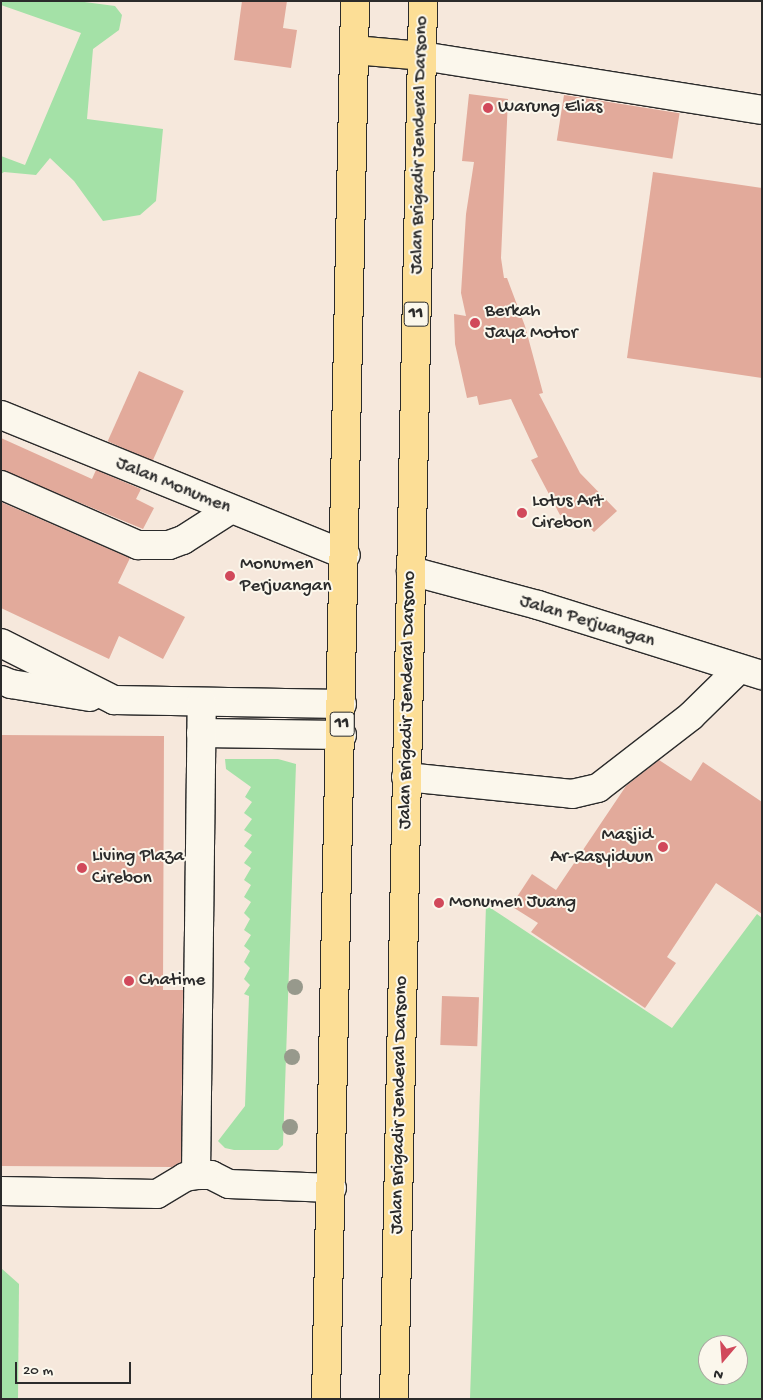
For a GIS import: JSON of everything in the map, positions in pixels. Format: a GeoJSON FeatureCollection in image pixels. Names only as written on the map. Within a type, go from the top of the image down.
{"type":"FeatureCollection","features":[{"type":"Feature","properties":{"kind":"highway","name":"11"},"geometry":{"type":"LineString","coordinates":[[326,1399],[346,555],[354,1]]}},
{"type":"Feature","properties":{"kind":"highway","name":"Jalan Brigadir Jenderal Darsono"},"geometry":{"type":"LineString","coordinates":[[394,1399],[423,1]]}},
{"type":"Feature","properties":{"kind":"highway"},"geometry":{"type":"LineString","coordinates":[[354,50],[422,56]]}},
{"type":"Feature","properties":{"kind":"street"},"geometry":{"type":"LineString","coordinates":[[422,56],[762,110]]}},
{"type":"Feature","properties":{"kind":"street","name":"Jalan Monumen"},"geometry":{"type":"LineString","coordinates":[[1,415],[230,510],[346,555]]}},
{"type":"Feature","properties":{"kind":"street"},"geometry":{"type":"LineString","coordinates":[[1,485],[138,545],[170,545],[183,540],[230,510]]}},
{"type":"Feature","properties":{"kind":"street","name":"Jalan Perjuangan"},"geometry":{"type":"LineString","coordinates":[[411,571],[538,605],[750,672]]}},
{"type":"Feature","properties":{"kind":"street"},"geometry":{"type":"LineString","coordinates":[[1,643],[114,700]]}},
{"type":"Feature","properties":{"kind":"street"},"geometry":{"type":"LineString","coordinates":[[406,777],[556,794],[572,794],[598,788],[750,672]]}},
{"type":"Feature","properties":{"kind":"street"},"geometry":{"type":"LineString","coordinates":[[6,682],[114,700],[342,704]]}},
{"type":"Feature","properties":{"kind":"street"},"geometry":{"type":"LineString","coordinates":[[202,702],[203,1175]]}},
{"type":"Feature","properties":{"kind":"street"},"geometry":{"type":"LineString","coordinates":[[201,733],[342,735]]}},
{"type":"Feature","properties":{"kind":"street"},"geometry":{"type":"LineString","coordinates":[[1,1191],[157,1194],[185,1177],[203,1175],[229,1184],[332,1180]]}},
{"type":"Feature","properties":{"kind":"green space"},"geometry":{"type":"Polygon","coordinates":[[[1,1],[77,1],[115,6],[122,15],[119,30],[93,49],[87,119],[163,129],[156,201],[140,215],[103,221],[74,181],[50,158],[36,175],[4,172],[1,174],[1,156],[25,165],[81,33],[1,5],[1,1]]]}},
{"type":"Feature","properties":{"kind":"green space"},"geometry":{"type":"Polygon","coordinates":[[[225,759],[278,759],[296,764],[283,1145],[278,1150],[234,1150],[225,1148],[218,1141],[245,1106],[249,996],[244,994],[250,985],[244,979],[250,968],[244,962],[250,951],[244,946],[251,935],[244,930],[250,919],[244,913],[251,902],[244,897],[251,885],[244,880],[251,868],[244,863],[252,852],[244,846],[252,835],[244,830],[252,819],[244,813],[252,802],[245,797],[251,787],[226,769],[225,759]]]}},
{"type":"Feature","properties":{"kind":"green space"},"geometry":{"type":"Polygon","coordinates":[[[486,905],[672,1028],[757,914],[762,918],[762,1399],[470,1399],[486,905]]]}},
{"type":"Feature","properties":{"kind":"green space"},"geometry":{"type":"Polygon","coordinates":[[[1,1268],[19,1284],[18,1399],[1,1399],[1,1268]]]}},
{"type":"Feature","properties":{"kind":"building"},"geometry":{"type":"Polygon","coordinates":[[[242,1],[287,1],[283,28],[297,30],[291,68],[234,60],[242,1]]]}},
{"type":"Feature","properties":{"kind":"building"},"geometry":{"type":"Polygon","coordinates":[[[469,94],[508,99],[501,258],[504,278],[507,278],[525,326],[543,393],[539,394],[580,473],[617,511],[594,532],[580,519],[560,515],[531,460],[538,457],[511,399],[479,405],[477,396],[467,398],[455,344],[454,314],[466,316],[461,293],[466,214],[474,162],[462,161],[469,94]]]}},
{"type":"Feature","properties":{"kind":"building"},"geometry":{"type":"Polygon","coordinates":[[[564,95],[680,113],[672,159],[557,140],[564,95]]]}},
{"type":"Feature","properties":{"kind":"building"},"geometry":{"type":"Polygon","coordinates":[[[653,172],[762,188],[762,378],[627,358],[653,172]]]}},
{"type":"Feature","properties":{"kind":"building"},"geometry":{"type":"Polygon","coordinates":[[[139,371],[184,391],[152,461],[108,441],[139,371]]]}},
{"type":"Feature","properties":{"kind":"building"},"geometry":{"type":"Polygon","coordinates":[[[1,438],[92,479],[96,470],[141,489],[136,499],[154,508],[143,529],[1,470],[1,438]]]}},
{"type":"Feature","properties":{"kind":"building"},"geometry":{"type":"Polygon","coordinates":[[[1,502],[130,558],[118,583],[185,617],[163,659],[119,636],[109,659],[1,608],[1,502]]]}},
{"type":"Feature","properties":{"kind":"building","name":"Living Plaza Cirebon"},"geometry":{"type":"Polygon","coordinates":[[[1,735],[164,736],[163,990],[183,990],[181,1162],[172,1167],[1,1166],[1,735]]]}},
{"type":"Feature","properties":{"kind":"building"},"geometry":{"type":"Polygon","coordinates":[[[659,760],[691,781],[703,762],[762,802],[762,914],[716,883],[667,957],[676,963],[645,1008],[531,932],[538,923],[511,906],[532,874],[556,890],[626,786],[659,760]]]}},
{"type":"Feature","properties":{"kind":"building"},"geometry":{"type":"Polygon","coordinates":[[[442,996],[479,997],[477,1046],[440,1045],[442,996]]]}},
{"type":"Feature","properties":{"kind":"place","name":"Warung Elias"},"geometry":{"type":"Point","coordinates":[488,108]}},
{"type":"Feature","properties":{"kind":"place","name":"Berkah Jaya Motor"},"geometry":{"type":"Point","coordinates":[475,323]}},
{"type":"Feature","properties":{"kind":"place","name":"Lotus Art Cirebon"},"geometry":{"type":"Point","coordinates":[522,513]}},
{"type":"Feature","properties":{"kind":"place","name":"Monumen Perjuangan"},"geometry":{"type":"Point","coordinates":[230,576]}},
{"type":"Feature","properties":{"kind":"place","name":"Masjid Ar-Rasyiduun"},"geometry":{"type":"Point","coordinates":[663,847]}},
{"type":"Feature","properties":{"kind":"place","name":"Living Plaza Cirebon"},"geometry":{"type":"Point","coordinates":[82,868]}},
{"type":"Feature","properties":{"kind":"place","name":"Monumen Juang"},"geometry":{"type":"Point","coordinates":[439,903]}},
{"type":"Feature","properties":{"kind":"place","name":"Chatime"},"geometry":{"type":"Point","coordinates":[129,981]}}]}
